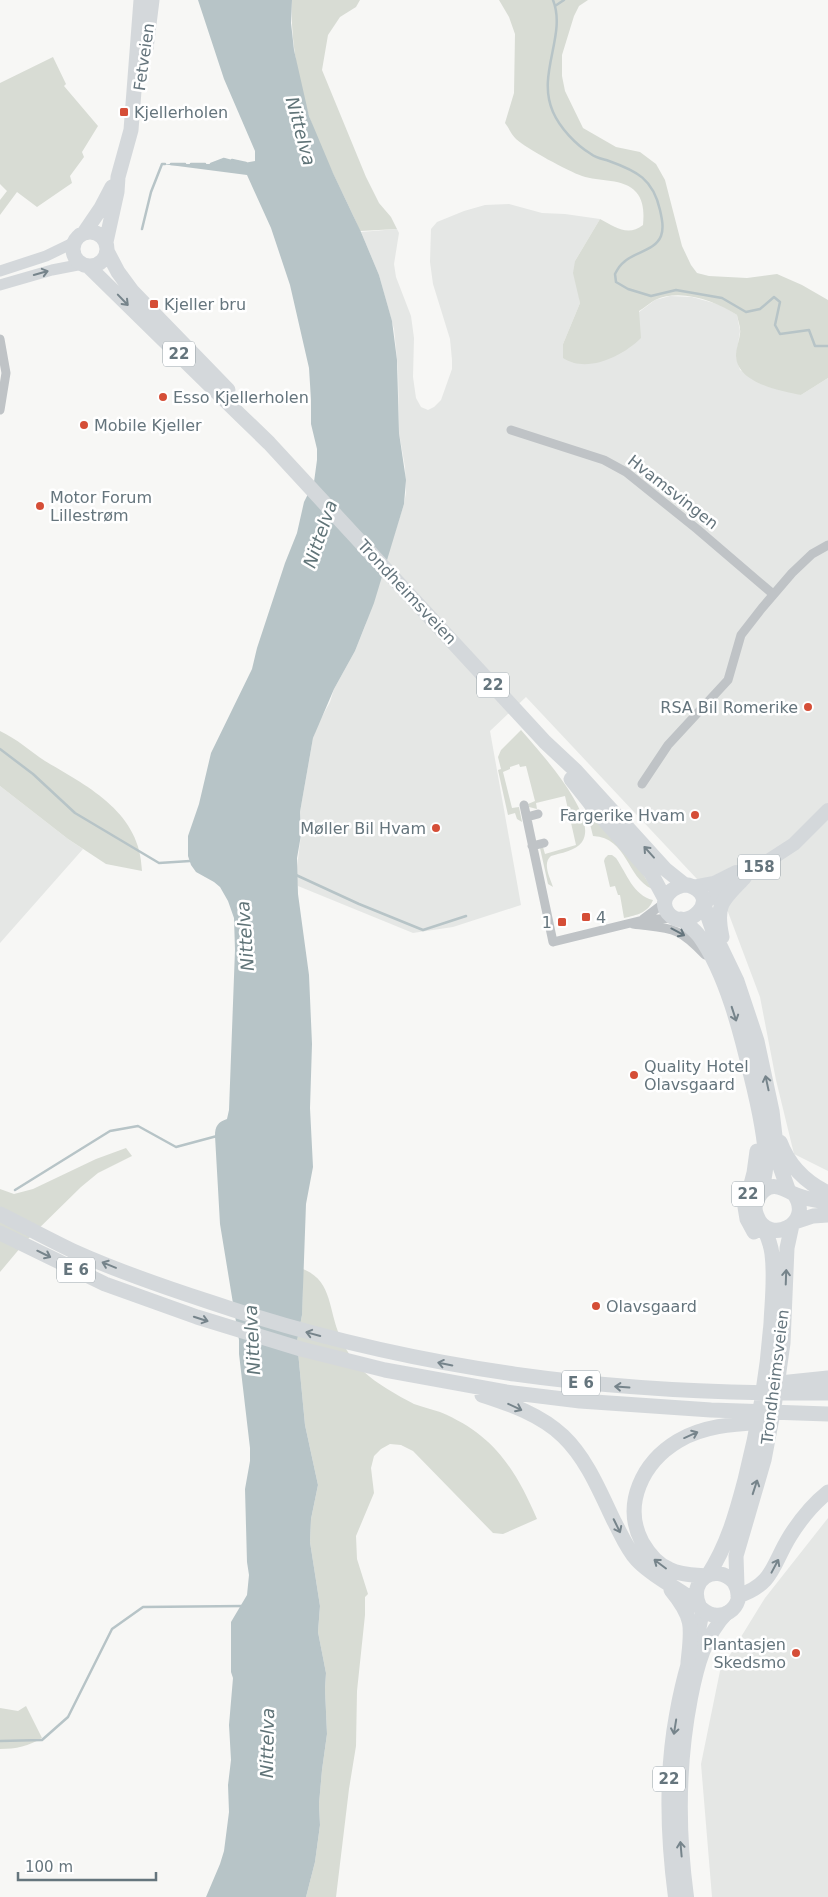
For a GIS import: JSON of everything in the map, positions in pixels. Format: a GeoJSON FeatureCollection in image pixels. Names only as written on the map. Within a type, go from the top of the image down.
{"type":"FeatureCollection","features":[{"type":"Feature","properties":{"kind":"highway","name":"Fetveien"},"geometry":{"type":"LineString","coordinates":[[106,247],[117,192],[118,177],[129,140],[133,114],[133,92],[141,0]]}},
{"type":"Feature","properties":{"kind":"highway","name":"Fetveien"},"geometry":{"type":"LineString","coordinates":[[133,114],[140,92],[152,0]]}},
{"type":"Feature","properties":{"kind":"highway","name":"Fetveien"},"geometry":{"type":"LineString","coordinates":[[80,237],[118,177]]}},
{"type":"Feature","properties":{"kind":"highway"},"geometry":{"type":"LineString","coordinates":[[80,237],[94,232],[99,234],[106,247],[103,260],[98,264],[86,265]]}},
{"type":"Feature","properties":{"kind":"highway","name":"22"},"geometry":{"type":"LineString","coordinates":[[80,237],[74,254],[86,265]]}},
{"type":"Feature","properties":{"kind":"highway","name":"Trondheimsveien"},"geometry":{"type":"LineString","coordinates":[[106,247],[118,272],[132,291],[245,408],[270,442],[298,474],[545,742],[576,771],[665,869],[689,886]]}},
{"type":"Feature","properties":{"kind":"highway","name":"Trondheimsveien"},"geometry":{"type":"LineString","coordinates":[[86,265],[238,414],[270,442]]}},
{"type":"Feature","properties":{"kind":"highway","name":"Trondheimsveien"},"geometry":{"type":"LineString","coordinates":[[545,742],[590,804],[651,873],[665,901]]}},
{"type":"Feature","properties":{"kind":"highway","name":"22"},"geometry":{"type":"LineString","coordinates":[[722,965],[719,912],[724,900],[744,878]]}},
{"type":"Feature","properties":{"kind":"highway"},"geometry":{"type":"LineString","coordinates":[[665,901],[671,891],[689,886]]}},
{"type":"Feature","properties":{"kind":"highway","name":"22"},"geometry":{"type":"LineString","coordinates":[[665,901],[666,910],[698,935],[722,965],[743,997],[757,1041],[775,1126],[778,1161],[800,1208],[794,1223],[788,1228],[778,1230],[763,1226],[755,1210],[761,1193],[766,1164],[760,1114],[743,1042],[730,1002],[722,965],[702,895],[689,886]]}},
{"type":"Feature","properties":{"kind":"highway"},"geometry":{"type":"LineString","coordinates":[[677,919],[695,915],[704,904]]}},
{"type":"Feature","properties":{"kind":"highway","name":"22"},"geometry":{"type":"LineString","coordinates":[[760,1114],[755,1131],[757,1160],[744,1207],[760,1242],[765,1259],[773,1268]]}},
{"type":"Feature","properties":{"kind":"highway"},"geometry":{"type":"LineString","coordinates":[[775,1126],[782,1147],[793,1166],[806,1180],[828,1193]]}},
{"type":"Feature","properties":{"kind":"highway","name":"22"},"geometry":{"type":"LineString","coordinates":[[761,1193],[771,1187],[783,1187],[791,1191]]}},
{"type":"Feature","properties":{"kind":"highway"},"geometry":{"type":"LineString","coordinates":[[791,1191],[828,1202]]}},
{"type":"Feature","properties":{"kind":"highway","name":"E 6"},"geometry":{"type":"LineString","coordinates":[[0,1214],[74,1251],[154,1284],[288,1327],[456,1366],[527,1377],[671,1390],[828,1393]]}},
{"type":"Feature","properties":{"kind":"highway"},"geometry":{"type":"LineString","coordinates":[[794,1223],[813,1216],[828,1215]]}},
{"type":"Feature","properties":{"kind":"highway","name":"Trondheimsveien"},"geometry":{"type":"LineString","coordinates":[[738,1591],[736,1556],[757,1460],[763,1396],[776,1342],[787,1248],[794,1223]]}},
{"type":"Feature","properties":{"kind":"highway","name":"Trondheimsveien"},"geometry":{"type":"LineString","coordinates":[[763,1226],[770,1245],[773,1268],[776,1342]]}},
{"type":"Feature","properties":{"kind":"highway","name":"E 6"},"geometry":{"type":"LineString","coordinates":[[0,1233],[105,1284],[248,1333],[355,1363],[506,1392],[580,1401],[711,1410],[822,1414]]}},
{"type":"Feature","properties":{"kind":"highway"},"geometry":{"type":"LineString","coordinates":[[671,1390],[828,1378]]}},
{"type":"Feature","properties":{"kind":"highway"},"geometry":{"type":"LineString","coordinates":[[436,1380],[505,1402],[542,1421],[563,1436],[578,1454],[592,1476],[632,1554],[644,1567],[714,1615],[728,1612]]}},
{"type":"Feature","properties":{"kind":"highway"},"geometry":{"type":"LineString","coordinates":[[822,1414],[784,1420],[728,1425],[701,1431],[669,1447],[646,1470],[637,1490],[634,1513],[635,1524],[644,1545],[653,1558],[667,1569],[683,1574],[722,1574],[731,1578],[738,1591],[754,1590],[767,1579],[796,1527],[813,1505],[828,1492]]}},
{"type":"Feature","properties":{"kind":"highway","name":"Trondheimsveien"},"geometry":{"type":"LineString","coordinates":[[707,1575],[727,1539],[757,1460]]}},
{"type":"Feature","properties":{"kind":"highway","name":"22"},"geometry":{"type":"LineString","coordinates":[[700,1607],[696,1589],[707,1575]]}},
{"type":"Feature","properties":{"kind":"highway"},"geometry":{"type":"LineString","coordinates":[[664,1581],[682,1604],[689,1617],[691,1634],[688,1662]]}},
{"type":"Feature","properties":{"kind":"highway","name":"22"},"geometry":{"type":"LineString","coordinates":[[728,1612],[735,1605],[738,1591]]}},
{"type":"Feature","properties":{"kind":"main road"},"geometry":{"type":"LineString","coordinates":[[0,271],[46,256],[80,237]]}},
{"type":"Feature","properties":{"kind":"main road"},"geometry":{"type":"LineString","coordinates":[[0,285],[52,270],[86,265]]}},
{"type":"Feature","properties":{"kind":"main road","name":"158"},"geometry":{"type":"LineString","coordinates":[[704,904],[794,844],[827,814]]}},
{"type":"Feature","properties":{"kind":"main road","name":"158"},"geometry":{"type":"LineString","coordinates":[[689,886],[714,883],[726,879],[811,827]]}},
{"type":"Feature","properties":{"kind":"main road","name":"22"},"geometry":{"type":"LineString","coordinates":[[675,1897],[670,1839],[669,1779],[675,1722],[688,1662],[699,1636],[700,1607]]}},
{"type":"Feature","properties":{"kind":"main road","name":"22"},"geometry":{"type":"LineString","coordinates":[[687,1897],[680,1839],[682,1758],[687,1717],[698,1667],[706,1645],[717,1624],[728,1612]]}},
{"type":"Feature","properties":{"kind":"street"},"geometry":{"type":"LineString","coordinates":[[0,339],[6,373],[0,410]]}},
{"type":"Feature","properties":{"kind":"street","name":"Hvamsvingen"},"geometry":{"type":"LineString","coordinates":[[511,430],[604,460],[626,472],[698,529],[773,594]]}},
{"type":"Feature","properties":{"kind":"street"},"geometry":{"type":"LineString","coordinates":[[642,784],[668,745],[728,680],[741,635],[792,572],[812,554],[828,545]]}},
{"type":"Feature","properties":{"kind":"street"},"geometry":{"type":"LineString","coordinates":[[524,805],[553,942],[643,920],[677,919]]}},
{"type":"Feature","properties":{"kind":"street"},"geometry":{"type":"LineString","coordinates":[[527,817],[538,814]]}},
{"type":"Feature","properties":{"kind":"street"},"geometry":{"type":"LineString","coordinates":[[532,846],[544,843]]}},
{"type":"Feature","properties":{"kind":"street"},"geometry":{"type":"LineString","coordinates":[[643,920],[665,901]]}},
{"type":"Feature","properties":{"kind":"street"},"geometry":{"type":"LineString","coordinates":[[630,924],[666,927],[677,931],[722,965]]}},
{"type":"Feature","properties":{"kind":"shaded area"},"geometry":{"type":"Polygon","coordinates":[[[292,0],[360,0],[356,7],[340,17],[328,35],[322,70],[366,177],[379,203],[391,217],[397,229],[360,231],[327,160],[314,131],[301,88],[292,29],[292,0]]]}},
{"type":"Feature","properties":{"kind":"shaded area"},"geometry":{"type":"Polygon","coordinates":[[[499,0],[588,0],[579,6],[574,16],[562,55],[562,76],[565,91],[583,128],[616,147],[640,152],[656,164],[665,180],[682,246],[697,273],[709,276],[747,278],[777,274],[802,285],[828,300],[828,378],[801,395],[771,388],[751,379],[738,365],[736,356],[740,331],[737,315],[708,301],[676,295],[655,300],[639,311],[641,338],[625,351],[604,361],[593,363],[583,364],[563,358],[563,344],[580,303],[573,273],[575,261],[600,219],[622,230],[637,229],[643,225],[643,208],[641,199],[636,192],[625,184],[582,176],[529,148],[513,135],[505,123],[514,93],[515,34],[509,17],[499,0]]]}},
{"type":"Feature","properties":{"kind":"shaded area"},"geometry":{"type":"Polygon","coordinates":[[[53,57],[66,84],[64,86],[98,126],[82,152],[84,157],[70,176],[72,183],[37,207],[17,192],[0,215],[0,200],[7,191],[0,184],[0,83],[53,57]]]}},
{"type":"Feature","properties":{"kind":"shaded area"},"geometry":{"type":"Polygon","coordinates":[[[509,204],[542,213],[600,219],[575,261],[580,303],[563,344],[563,358],[639,319],[639,312],[655,300],[670,296],[692,297],[721,305],[737,315],[740,331],[736,357],[740,370],[801,395],[828,378],[828,1171],[794,1154],[776,1080],[760,997],[728,912],[526,697],[490,731],[521,905],[453,927],[413,933],[298,886],[296,875],[301,835],[300,812],[313,738],[334,689],[355,651],[365,626],[406,493],[405,467],[399,433],[398,369],[394,329],[379,275],[361,232],[397,229],[399,233],[394,264],[396,277],[411,316],[414,338],[413,377],[416,398],[421,407],[428,410],[441,400],[452,369],[450,339],[433,284],[430,262],[431,229],[437,222],[464,211],[485,205],[509,204]]]}},
{"type":"Feature","properties":{"kind":"shaded area"},"geometry":{"type":"Polygon","coordinates":[[[521,730],[564,783],[575,800],[582,816],[585,831],[582,842],[572,850],[551,856],[548,859],[547,867],[553,887],[548,884],[540,848],[543,847],[545,854],[576,845],[565,796],[536,803],[537,809],[529,807],[528,804],[535,801],[526,766],[520,767],[519,764],[503,772],[512,808],[519,807],[522,822],[517,819],[515,813],[508,815],[498,770],[501,769],[498,757],[501,750],[521,730]]]}},
{"type":"Feature","properties":{"kind":"shaded area"},"geometry":{"type":"Polygon","coordinates":[[[0,731],[79,781],[110,804],[133,833],[139,851],[142,871],[106,864],[68,839],[0,786],[0,731]]]}},
{"type":"Feature","properties":{"kind":"shaded area"},"geometry":{"type":"Polygon","coordinates":[[[0,786],[83,849],[0,943],[0,786]]]}},
{"type":"Feature","properties":{"kind":"shaded area"},"geometry":{"type":"Polygon","coordinates":[[[580,797],[635,861],[652,889],[637,876],[620,850],[613,843],[605,838],[593,836],[588,816],[580,797]]]}},
{"type":"Feature","properties":{"kind":"shaded area"},"geometry":{"type":"Polygon","coordinates":[[[608,855],[616,858],[640,894],[653,900],[645,911],[624,918],[620,895],[618,895],[615,886],[610,887],[604,861],[608,855]]]}},
{"type":"Feature","properties":{"kind":"shaded area"},"geometry":{"type":"Polygon","coordinates":[[[126,1148],[132,1156],[98,1173],[81,1187],[26,1241],[0,1272],[0,1189],[14,1194],[33,1189],[96,1159],[126,1148]]]}},
{"type":"Feature","properties":{"kind":"shaded area"},"geometry":{"type":"Polygon","coordinates":[[[303,1269],[313,1274],[325,1289],[342,1341],[359,1367],[394,1393],[414,1404],[440,1412],[458,1421],[488,1442],[511,1469],[537,1519],[503,1534],[493,1533],[413,1451],[401,1445],[390,1444],[374,1456],[371,1468],[374,1493],[356,1536],[357,1559],[368,1594],[365,1597],[365,1615],[357,1691],[356,1746],[336,1897],[306,1897],[315,1862],[320,1825],[319,1804],[327,1734],[326,1673],[318,1632],[320,1606],[310,1542],[311,1519],[318,1485],[305,1425],[297,1341],[302,1315],[303,1269]]]}},
{"type":"Feature","properties":{"kind":"shaded area"},"geometry":{"type":"Polygon","coordinates":[[[828,1518],[828,1897],[712,1897],[701,1764],[720,1671],[765,1598],[828,1518]]]}},
{"type":"Feature","properties":{"kind":"shaded area"},"geometry":{"type":"Polygon","coordinates":[[[26,1706],[42,1738],[22,1746],[0,1749],[0,1708],[18,1711],[26,1706]]]}},
{"type":"Feature","properties":{"kind":"water","name":"Nittelva"},"geometry":{"type":"Polygon","coordinates":[[[198,0],[292,0],[291,23],[294,50],[309,116],[379,275],[392,321],[397,360],[399,433],[406,480],[404,504],[374,603],[355,651],[334,689],[313,738],[300,812],[301,835],[297,858],[298,894],[309,975],[312,1044],[310,1108],[313,1167],[306,1204],[302,1315],[297,1341],[305,1425],[318,1485],[311,1519],[310,1542],[320,1606],[318,1632],[326,1673],[327,1734],[319,1804],[320,1825],[315,1862],[306,1897],[206,1897],[224,1851],[229,1812],[228,1785],[231,1760],[229,1725],[233,1678],[231,1672],[231,1622],[247,1595],[249,1575],[245,1489],[250,1461],[250,1448],[239,1340],[220,1224],[215,1136],[216,1127],[227,1119],[229,1110],[235,950],[234,918],[228,901],[220,887],[196,872],[191,865],[188,856],[188,836],[199,804],[211,753],[252,669],[285,563],[297,533],[304,502],[314,482],[317,449],[311,424],[309,368],[290,285],[271,228],[247,175],[162,164],[214,164],[225,158],[244,163],[255,161],[255,151],[224,79],[198,0]]]}},
{"type":"Feature","properties":{"kind":"waterway"},"geometry":{"type":"LineString","coordinates":[[553,0],[557,27],[548,83],[549,98],[556,118],[569,136],[595,157],[628,169],[642,178],[653,191],[660,210],[662,230],[658,241],[623,263],[615,274],[616,282],[628,289],[651,296],[676,290],[722,298],[746,312],[760,309],[774,297],[780,302],[775,325],[780,334],[809,330],[815,346],[828,346]]}},
{"type":"Feature","properties":{"kind":"waterway"},"geometry":{"type":"LineString","coordinates":[[555,6],[564,0]]}},
{"type":"Feature","properties":{"kind":"waterway"},"geometry":{"type":"LineString","coordinates":[[211,164],[224,159]]}},
{"type":"Feature","properties":{"kind":"waterway"},"geometry":{"type":"LineString","coordinates":[[232,160],[246,163]]}},
{"type":"Feature","properties":{"kind":"waterway"},"geometry":{"type":"LineString","coordinates":[[142,229],[151,192],[162,164],[165,164]]}},
{"type":"Feature","properties":{"kind":"waterway"},"geometry":{"type":"LineString","coordinates":[[171,164],[185,164]]}},
{"type":"Feature","properties":{"kind":"waterway"},"geometry":{"type":"LineString","coordinates":[[191,164],[205,164]]}},
{"type":"Feature","properties":{"kind":"waterway"},"geometry":{"type":"LineString","coordinates":[[0,749],[33,774],[75,813],[159,863],[190,861]]}},
{"type":"Feature","properties":{"kind":"waterway"},"geometry":{"type":"LineString","coordinates":[[293,876],[296,875],[359,904],[423,930],[466,916]]}},
{"type":"Feature","properties":{"kind":"waterway"},"geometry":{"type":"LineString","coordinates":[[15,1190],[110,1131],[138,1126],[176,1147],[217,1136]]}},
{"type":"Feature","properties":{"kind":"waterway"},"geometry":{"type":"LineString","coordinates":[[0,1741],[42,1740],[68,1717],[112,1629],[143,1607],[244,1606]]}},
{"type":"Feature","properties":{"kind":"place","name":"Kjellerholen"},"geometry":{"type":"Point","coordinates":[124,112]}},
{"type":"Feature","properties":{"kind":"place","name":"Kjeller bru"},"geometry":{"type":"Point","coordinates":[154,304]}},
{"type":"Feature","properties":{"kind":"place","name":"Esso Kjellerholen"},"geometry":{"type":"Point","coordinates":[163,397]}},
{"type":"Feature","properties":{"kind":"place","name":"Mobile Kjeller"},"geometry":{"type":"Point","coordinates":[84,425]}},
{"type":"Feature","properties":{"kind":"place","name":"Motor Forum Lillestrøm"},"geometry":{"type":"Point","coordinates":[40,506]}},
{"type":"Feature","properties":{"kind":"place","name":"RSA Bil Romerike"},"geometry":{"type":"Point","coordinates":[808,707]}},
{"type":"Feature","properties":{"kind":"place","name":"Fargerike Hvam"},"geometry":{"type":"Point","coordinates":[695,815]}},
{"type":"Feature","properties":{"kind":"place","name":"Møller Bil Hvam"},"geometry":{"type":"Point","coordinates":[436,828]}},
{"type":"Feature","properties":{"kind":"place","name":"4"},"geometry":{"type":"Point","coordinates":[586,917]}},
{"type":"Feature","properties":{"kind":"place","name":"1"},"geometry":{"type":"Point","coordinates":[562,922]}},
{"type":"Feature","properties":{"kind":"place","name":"Quality Hotel Olavsgaard"},"geometry":{"type":"Point","coordinates":[634,1075]}},
{"type":"Feature","properties":{"kind":"place","name":"Olavsgaard"},"geometry":{"type":"Point","coordinates":[596,1306]}},
{"type":"Feature","properties":{"kind":"place","name":"Plantasjen Skedsmo"},"geometry":{"type":"Point","coordinates":[796,1653]}}]}
